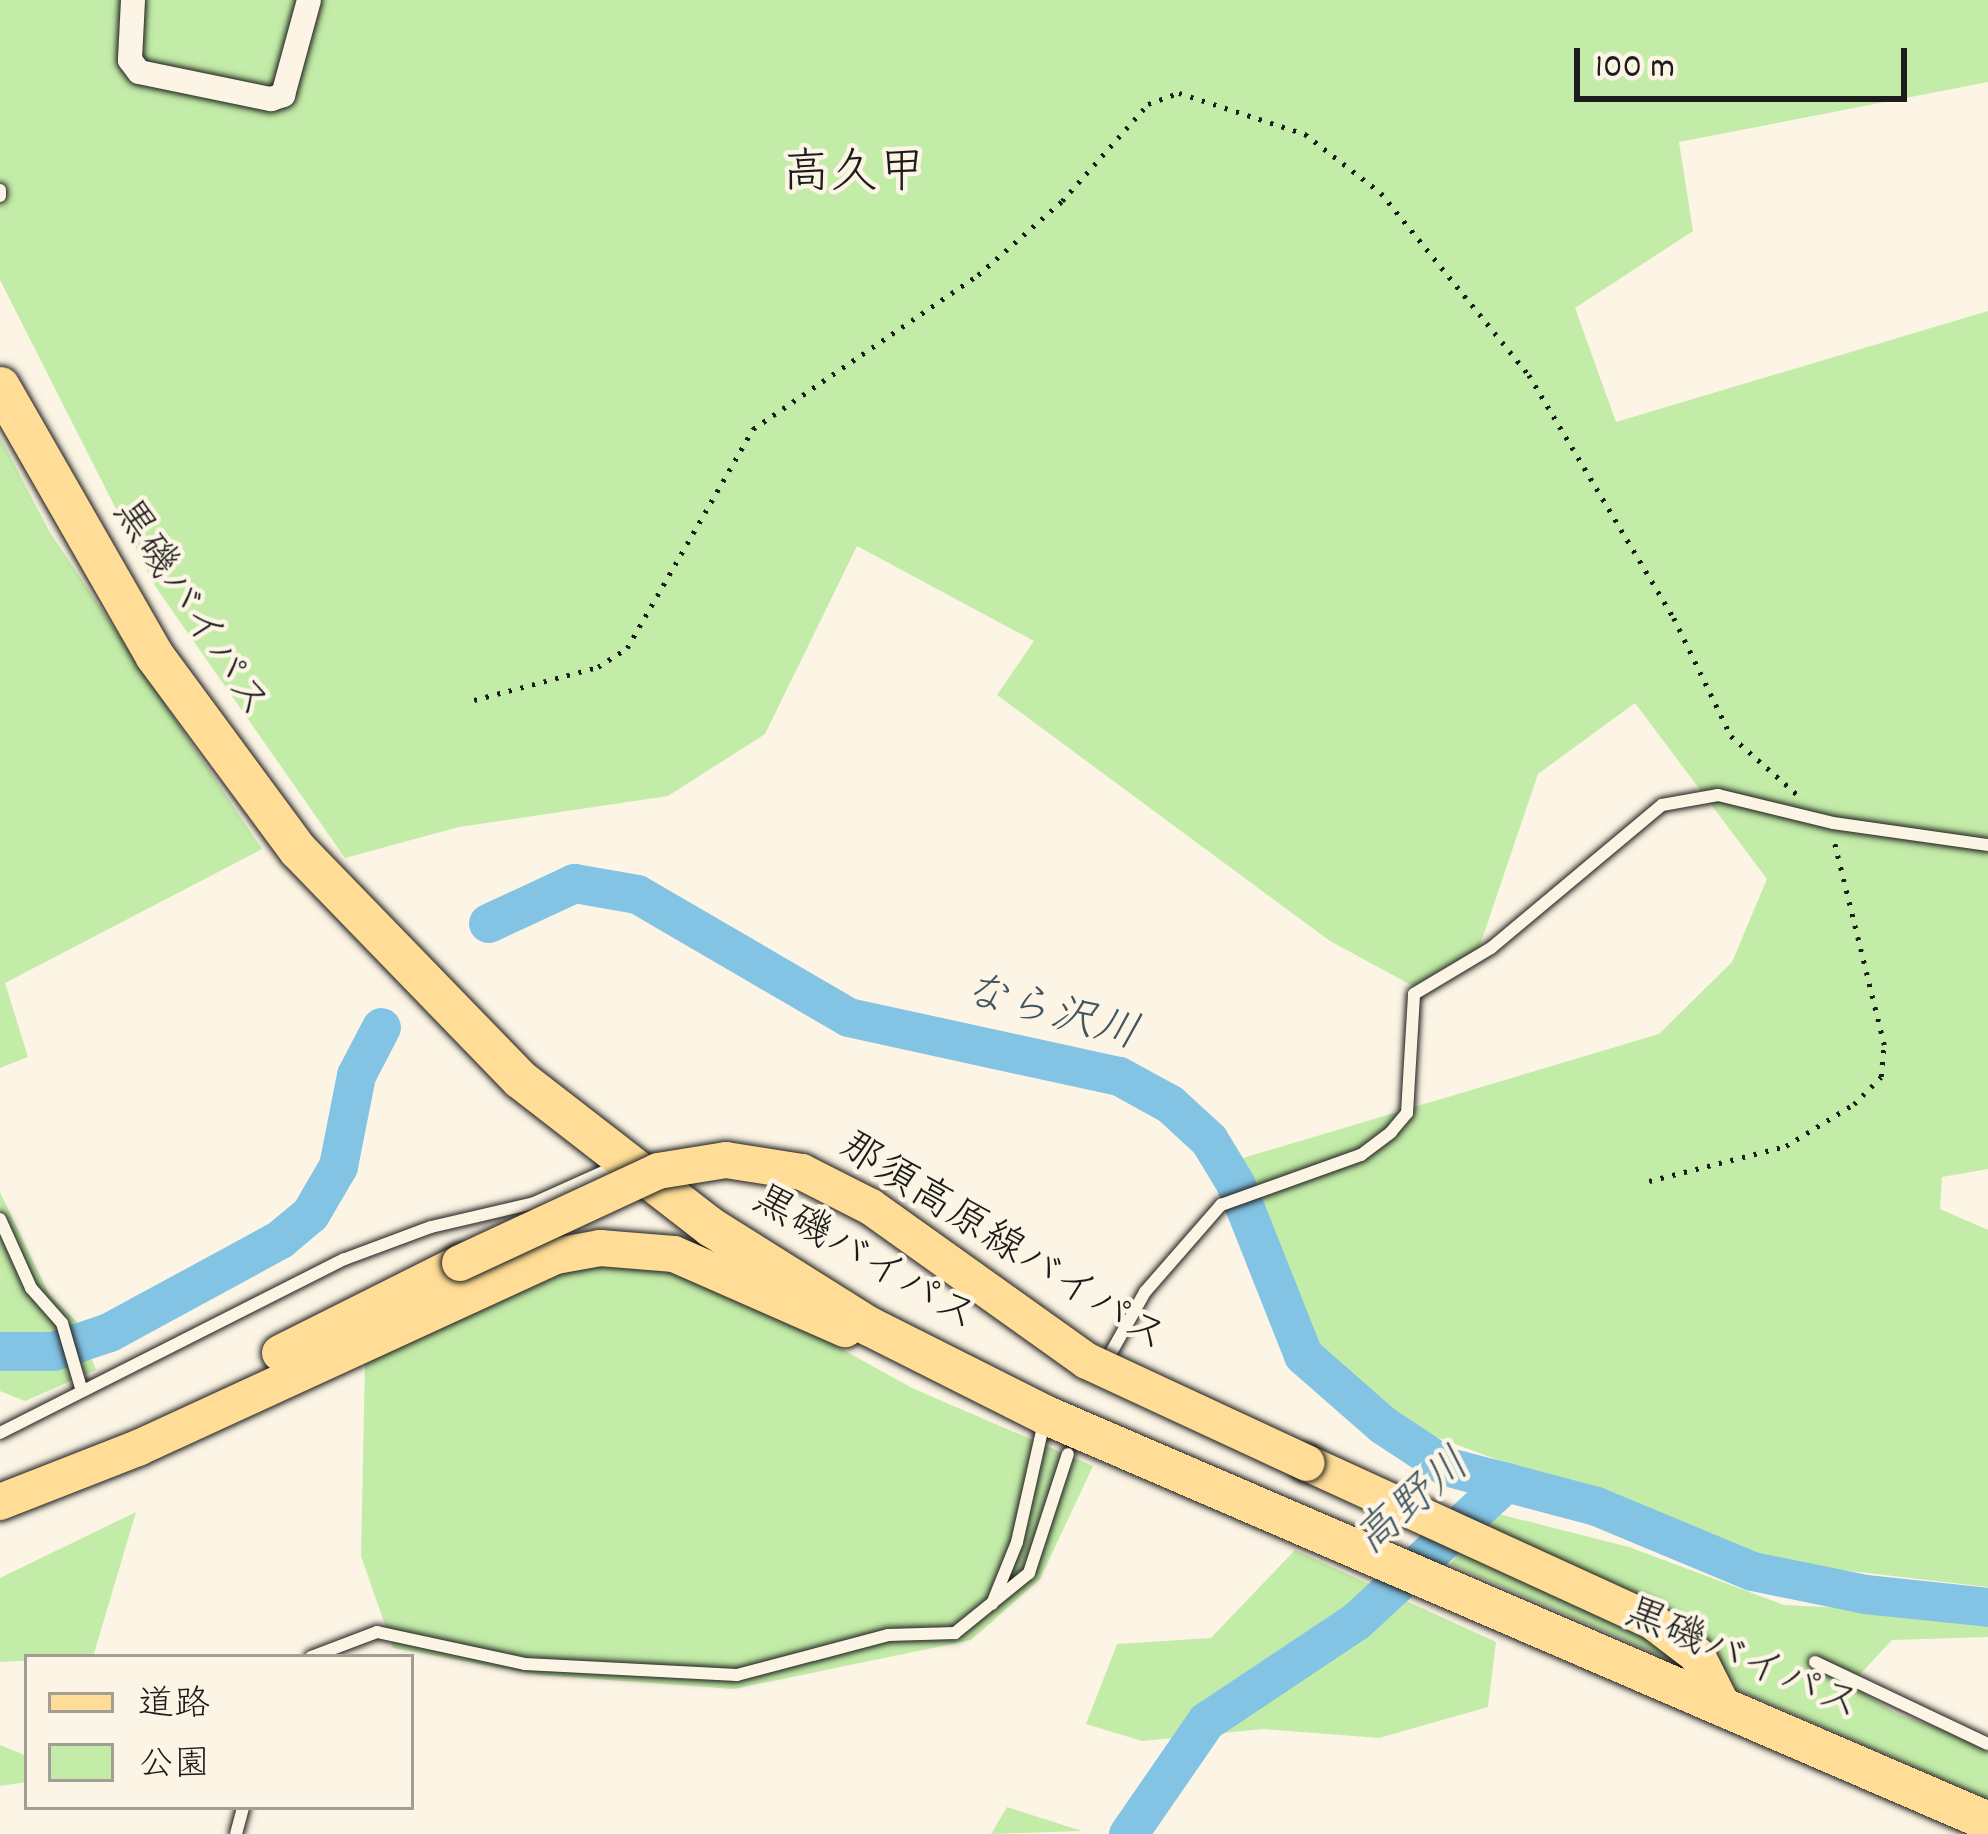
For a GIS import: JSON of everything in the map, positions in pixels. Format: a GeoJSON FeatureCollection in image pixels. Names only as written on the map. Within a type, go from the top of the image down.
{"type":"FeatureCollection","features":[{"type":"Feature","properties":{"kind":"highway","name":"黒磯バイパス"},"geometry":{"type":"LineString","coordinates":[[0,386],[76,526],[209,737],[437,1002],[624,1163],[792,1280],[987,1388],[1988,1821]]}},
{"type":"Feature","properties":{"kind":"main road","name":"那須高原線バイパス"},"geometry":{"type":"LineString","coordinates":[[0,1500],[460,1263],[658,1171],[727,1160],[802,1172],[871,1207],[1088,1361],[1472,1537],[1684,1642],[1710,1672],[1723,1707]]}},
{"type":"Feature","properties":{"kind":"main road","name":"那須高原線バイパス"},"geometry":{"type":"LineString","coordinates":[[0,1500],[138,1448],[512,1272],[600,1248],[674,1254],[728,1272],[987,1388]]}},
{"type":"Feature","properties":{"kind":"street"},"geometry":{"type":"LineString","coordinates":[[133,0],[130,60],[139,72],[271,99],[284,95],[309,0]]}},
{"type":"Feature","properties":{"kind":"lane"},"geometry":{"type":"LineString","coordinates":[[1112,1351],[1145,1292],[1221,1204],[1361,1155],[1391,1132],[1407,1113],[1414,994],[1491,948],[1662,805],[1718,795],[1832,823],[1988,845]]}},
{"type":"Feature","properties":{"kind":"lane"},"geometry":{"type":"LineString","coordinates":[[0,1432],[345,1259],[431,1227],[534,1203],[624,1163]]}},
{"type":"Feature","properties":{"kind":"lane"},"geometry":{"type":"LineString","coordinates":[[0,1219],[31,1288],[62,1323],[81,1388]]}},
{"type":"Feature","properties":{"kind":"lane"},"geometry":{"type":"LineString","coordinates":[[989,1610],[1017,1542],[1046,1415]]}},
{"type":"Feature","properties":{"kind":"lane"},"geometry":{"type":"LineString","coordinates":[[319,1654],[377,1633],[525,1664],[737,1675],[888,1635],[955,1633],[1029,1573],[1068,1454]]}},
{"type":"Feature","properties":{"kind":"lane"},"geometry":{"type":"LineString","coordinates":[[1815,1662],[1988,1744]]}},
{"type":"Feature","properties":{"kind":"path"},"geometry":{"type":"LineString","coordinates":[[474,700],[598,667],[627,648],[754,429],[978,275],[1063,201],[1148,104],[1179,94],[1305,134],[1381,193],[1528,375],[1674,618],[1731,736],[1832,823],[1835,862],[1884,1045],[1881,1077],[1854,1105],[1786,1146],[1649,1181]]}},
{"type":"Feature","properties":{"kind":"green space"},"geometry":{"type":"Polygon","coordinates":[[[0,0],[1988,0],[1988,82],[1679,142],[1693,231],[1575,308],[1616,422],[1988,311],[1988,1169],[1942,1177],[1940,1209],[1988,1230],[1988,1587],[1771,1562],[1404,1425],[1318,1348],[1283,1280],[1243,1158],[1659,1034],[1732,962],[1767,879],[1635,703],[1538,774],[1479,948],[1413,986],[1330,941],[997,695],[1034,641],[857,546],[765,734],[668,796],[459,827],[345,858],[155,586],[0,280],[0,0]]]}},
{"type":"Feature","properties":{"kind":"green space"},"geometry":{"type":"Polygon","coordinates":[[[0,437],[49,531],[262,849],[5,983],[28,1057],[0,1068],[0,437]]]}},
{"type":"Feature","properties":{"kind":"green space"},"geometry":{"type":"Polygon","coordinates":[[[0,1192],[49,1294],[78,1323],[96,1370],[25,1401],[0,1391],[0,1192]]]}},
{"type":"Feature","properties":{"kind":"green space"},"geometry":{"type":"Polygon","coordinates":[[[640,1261],[741,1293],[912,1388],[1093,1466],[1040,1579],[971,1640],[734,1689],[539,1675],[393,1648],[361,1556],[365,1363],[556,1272],[640,1261]]]}},
{"type":"Feature","properties":{"kind":"green space"},"geometry":{"type":"Polygon","coordinates":[[[136,1512],[94,1654],[24,1654],[24,1661],[0,1662],[0,1578],[136,1512]]]}},
{"type":"Feature","properties":{"kind":"green space"},"geometry":{"type":"Polygon","coordinates":[[[1491,1512],[1629,1547],[1784,1605],[1988,1615],[1988,1637],[1892,1640],[1850,1685],[1897,1714],[1988,1744],[1988,1799],[1450,1564],[1491,1512]]]}},
{"type":"Feature","properties":{"kind":"green space"},"geometry":{"type":"Polygon","coordinates":[[[1295,1550],[1496,1642],[1488,1707],[1379,1738],[1263,1729],[1142,1741],[1086,1724],[1117,1644],[1211,1638],[1295,1550]]]}},
{"type":"Feature","properties":{"kind":"green space"},"geometry":{"type":"Polygon","coordinates":[[[0,1745],[24,1755],[24,1782],[0,1786],[0,1745]]]}},
{"type":"Feature","properties":{"kind":"green space"},"geometry":{"type":"Polygon","coordinates":[[[1007,1807],[1082,1831],[991,1834],[1007,1807]]]}},
{"type":"Feature","properties":{"kind":"waterway","name":"なら沢川"},"geometry":{"type":"LineString","coordinates":[[488,923],[574,883],[637,894],[848,1017],[1119,1076],[1170,1104],[1209,1140],[1235,1183],[1303,1355],[1383,1425],[1445,1466],[1596,1506],[1752,1571],[1865,1594],[1988,1607]]}},
{"type":"Feature","properties":{"kind":"waterway","name":"なら沢川"},"geometry":{"type":"LineString","coordinates":[[0,1351],[53,1351],[109,1332],[280,1239],[310,1214],[338,1166],[356,1075],[381,1027]]}},
{"type":"Feature","properties":{"kind":"waterway","name":"高野川"},"geometry":{"type":"LineString","coordinates":[[1128,1834],[1206,1721],[1356,1621],[1506,1482]]}},
{"type":"Feature","properties":{"kind":"district","name":"高久甲"},"geometry":{"type":"Point","coordinates":[854,177]}}]}
